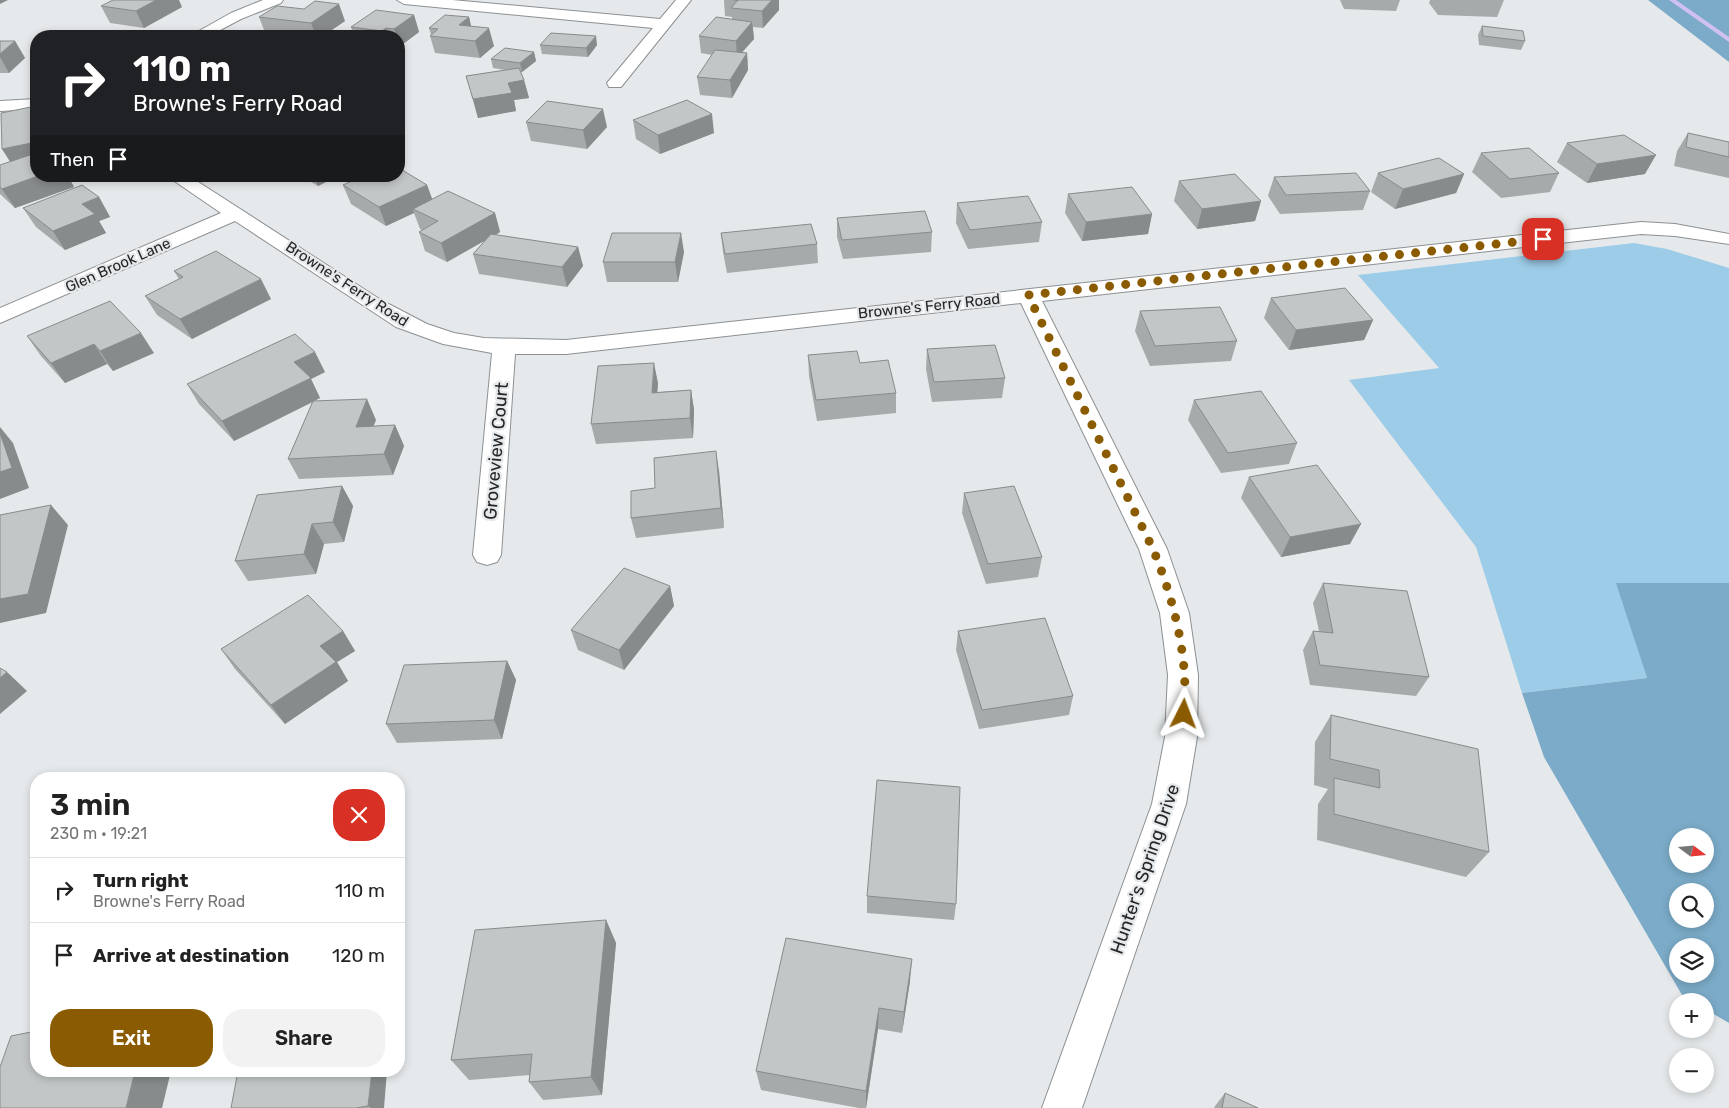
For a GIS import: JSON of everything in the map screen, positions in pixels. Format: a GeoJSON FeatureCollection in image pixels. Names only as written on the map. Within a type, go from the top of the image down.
{"type":"FeatureCollection","features":[{"type":"Feature","properties":{"kind":"street"},"geometry":{"type":"LineString","coordinates":[[209,30],[236,16],[276,0]]}},
{"type":"Feature","properties":{"kind":"street"},"geometry":{"type":"LineString","coordinates":[[404,0],[664,24]]}},
{"type":"Feature","properties":{"kind":"street"},"geometry":{"type":"LineString","coordinates":[[615,84],[684,0]]}},
{"type":"Feature","properties":{"kind":"street"},"geometry":{"type":"LineString","coordinates":[[0,106],[30,104]]}},
{"type":"Feature","properties":{"kind":"street","name":"Browne's Ferry Road"},"geometry":{"type":"LineString","coordinates":[[185,182],[402,322],[436,335],[476,344],[504,347],[566,347],[1641,228],[1675,230],[1726,239]]}},
{"type":"Feature","properties":{"kind":"street","name":"Glen Brook Lane"},"geometry":{"type":"LineString","coordinates":[[0,316],[235,214]]}},
{"type":"Feature","properties":{"kind":"street","name":"Hunter's Spring Drive"},"geometry":{"type":"LineString","coordinates":[[1028,295],[1166,579],[1182,646],[1186,696],[1178,767],[1170,804],[1062,1108]]}},
{"type":"Feature","properties":{"kind":"street","name":"Groveview Court"},"geometry":{"type":"LineString","coordinates":[[487,555],[504,347]]}},
{"type":"Feature","properties":{"kind":"shaded area"},"geometry":{"type":"Polygon","coordinates":[[[1648,0],[1729,0],[1729,62],[1648,0]]]}},
{"type":"Feature","properties":{"kind":"shaded area"},"geometry":{"type":"Polygon","coordinates":[[[1634,243],[1667,249],[1729,268],[1729,583],[1617,583],[1647,678],[1522,693],[1476,547],[1349,380],[1439,368],[1358,275],[1634,243]]]}},
{"type":"Feature","properties":{"kind":"shaded area"},"geometry":{"type":"Polygon","coordinates":[[[1616,583],[1729,583],[1729,1023],[1714,1014],[1714,993],[1681,993],[1675,983],[1714,983],[1714,938],[1669,938],[1669,973],[1544,757],[1522,693],[1647,678],[1616,583]]]}},
{"type":"Feature","properties":{"kind":"building"},"geometry":{"type":"Polygon","coordinates":[[[113,0],[156,0],[136,11],[101,6],[113,0]]]}},
{"type":"Feature","properties":{"kind":"building"},"geometry":{"type":"Polygon","coordinates":[[[738,0],[772,0],[762,11],[731,8],[738,0]]]}},
{"type":"Feature","properties":{"kind":"building"},"geometry":{"type":"Polygon","coordinates":[[[315,1],[339,4],[311,23],[259,17],[277,6],[304,9],[315,1]]]}},
{"type":"Feature","properties":{"kind":"building"},"geometry":{"type":"Polygon","coordinates":[[[376,10],[414,15],[394,29],[374,30],[351,27],[376,10]]]}},
{"type":"Feature","properties":{"kind":"building"},"geometry":{"type":"Polygon","coordinates":[[[445,15],[469,17],[459,25],[489,28],[475,41],[430,36],[438,29],[429,28],[445,15]]]}},
{"type":"Feature","properties":{"kind":"building"},"geometry":{"type":"Polygon","coordinates":[[[716,17],[752,22],[736,41],[699,36],[716,17]]]}},
{"type":"Feature","properties":{"kind":"building"},"geometry":{"type":"Polygon","coordinates":[[[1482,26],[1523,31],[1525,41],[1483,36],[1482,26]]]}},
{"type":"Feature","properties":{"kind":"building"},"geometry":{"type":"Polygon","coordinates":[[[551,33],[596,36],[586,48],[540,45],[551,33]]]}},
{"type":"Feature","properties":{"kind":"building"},"geometry":{"type":"Polygon","coordinates":[[[0,41],[15,41],[0,54],[0,41]]]}},
{"type":"Feature","properties":{"kind":"building"},"geometry":{"type":"Polygon","coordinates":[[[505,48],[534,52],[520,63],[491,59],[505,48]]]}},
{"type":"Feature","properties":{"kind":"building"},"geometry":{"type":"Polygon","coordinates":[[[715,50],[747,53],[730,80],[697,77],[715,50]]]}},
{"type":"Feature","properties":{"kind":"building"},"geometry":{"type":"Polygon","coordinates":[[[519,68],[524,80],[508,83],[512,93],[473,99],[466,76],[519,68]]]}},
{"type":"Feature","properties":{"kind":"building"},"geometry":{"type":"Polygon","coordinates":[[[687,100],[712,114],[658,135],[633,120],[687,100]]]}},
{"type":"Feature","properties":{"kind":"building"},"geometry":{"type":"Polygon","coordinates":[[[547,101],[603,109],[583,130],[526,122],[547,101]]]}},
{"type":"Feature","properties":{"kind":"building"},"geometry":{"type":"Polygon","coordinates":[[[30,107],[30,143],[2,149],[1,113],[30,107]]]}},
{"type":"Feature","properties":{"kind":"building"},"geometry":{"type":"Polygon","coordinates":[[[1688,133],[1729,142],[1729,157],[1686,147],[1688,133]]]}},
{"type":"Feature","properties":{"kind":"building"},"geometry":{"type":"Polygon","coordinates":[[[1624,135],[1656,155],[1597,164],[1567,143],[1624,135]]]}},
{"type":"Feature","properties":{"kind":"building"},"geometry":{"type":"Polygon","coordinates":[[[1529,148],[1559,173],[1510,179],[1481,153],[1529,148]]]}},
{"type":"Feature","properties":{"kind":"building"},"geometry":{"type":"Polygon","coordinates":[[[30,155],[30,179],[2,189],[0,187],[0,165],[30,155]]]}},
{"type":"Feature","properties":{"kind":"building"},"geometry":{"type":"Polygon","coordinates":[[[1439,158],[1464,174],[1403,189],[1378,173],[1439,158]]]}},
{"type":"Feature","properties":{"kind":"building"},"geometry":{"type":"Polygon","coordinates":[[[405,172],[427,185],[379,207],[343,185],[350,182],[405,182],[405,172]]]}},
{"type":"Feature","properties":{"kind":"building"},"geometry":{"type":"Polygon","coordinates":[[[1356,173],[1370,191],[1286,195],[1274,177],[1356,173]]]}},
{"type":"Feature","properties":{"kind":"building"},"geometry":{"type":"Polygon","coordinates":[[[1235,174],[1261,201],[1202,209],[1179,181],[1235,174]]]}},
{"type":"Feature","properties":{"kind":"building"},"geometry":{"type":"Polygon","coordinates":[[[82,185],[99,197],[82,204],[95,214],[53,231],[23,208],[82,185]]]}},
{"type":"Feature","properties":{"kind":"building"},"geometry":{"type":"Polygon","coordinates":[[[1132,187],[1152,214],[1086,222],[1068,194],[1132,187]]]}},
{"type":"Feature","properties":{"kind":"building"},"geometry":{"type":"Polygon","coordinates":[[[448,191],[495,213],[441,243],[419,232],[438,221],[413,209],[448,191]]]}},
{"type":"Feature","properties":{"kind":"building"},"geometry":{"type":"Polygon","coordinates":[[[1028,196],[1042,222],[970,230],[957,203],[1028,196]]]}},
{"type":"Feature","properties":{"kind":"building"},"geometry":{"type":"Polygon","coordinates":[[[925,211],[932,232],[842,240],[837,218],[925,211]]]}},
{"type":"Feature","properties":{"kind":"building"},"geometry":{"type":"Polygon","coordinates":[[[811,224],[817,244],[725,254],[721,233],[811,224]]]}},
{"type":"Feature","properties":{"kind":"building"},"geometry":{"type":"Polygon","coordinates":[[[612,233],[681,233],[675,262],[603,262],[612,233]]]}},
{"type":"Feature","properties":{"kind":"building"},"geometry":{"type":"Polygon","coordinates":[[[491,234],[578,247],[562,267],[473,254],[491,234]]]}},
{"type":"Feature","properties":{"kind":"building"},"geometry":{"type":"Polygon","coordinates":[[[216,251],[261,279],[180,319],[145,296],[183,277],[174,271],[216,251]]]}},
{"type":"Feature","properties":{"kind":"building"},"geometry":{"type":"Polygon","coordinates":[[[1345,288],[1373,320],[1296,330],[1271,298],[1345,288]]]}},
{"type":"Feature","properties":{"kind":"building"},"geometry":{"type":"Polygon","coordinates":[[[110,301],[141,333],[100,351],[94,344],[51,363],[27,336],[110,301]]]}},
{"type":"Feature","properties":{"kind":"building"},"geometry":{"type":"Polygon","coordinates":[[[1220,307],[1237,341],[1155,346],[1140,311],[1220,307]]]}},
{"type":"Feature","properties":{"kind":"building"},"geometry":{"type":"Polygon","coordinates":[[[295,334],[315,352],[294,362],[311,378],[222,421],[187,384],[295,334]]]}},
{"type":"Feature","properties":{"kind":"building"},"geometry":{"type":"Polygon","coordinates":[[[995,345],[1005,378],[934,382],[927,349],[995,345]]]}},
{"type":"Feature","properties":{"kind":"building"},"geometry":{"type":"Polygon","coordinates":[[[857,351],[860,363],[888,360],[896,393],[816,400],[808,355],[857,351]]]}},
{"type":"Feature","properties":{"kind":"building"},"geometry":{"type":"Polygon","coordinates":[[[654,363],[652,393],[691,390],[690,418],[591,424],[598,366],[654,363]]]}},
{"type":"Feature","properties":{"kind":"building"},"geometry":{"type":"Polygon","coordinates":[[[1261,391],[1297,443],[1228,453],[1194,400],[1261,391]]]}},
{"type":"Feature","properties":{"kind":"building"},"geometry":{"type":"Polygon","coordinates":[[[367,399],[356,427],[395,425],[384,454],[288,459],[313,401],[367,399]]]}},
{"type":"Feature","properties":{"kind":"building"},"geometry":{"type":"Polygon","coordinates":[[[0,433],[12,468],[0,472],[0,433]]]}},
{"type":"Feature","properties":{"kind":"building"},"geometry":{"type":"Polygon","coordinates":[[[716,451],[721,508],[631,518],[631,491],[655,488],[654,458],[716,451]]]}},
{"type":"Feature","properties":{"kind":"building"},"geometry":{"type":"Polygon","coordinates":[[[1317,465],[1361,524],[1290,537],[1249,477],[1317,465]]]}},
{"type":"Feature","properties":{"kind":"building"},"geometry":{"type":"Polygon","coordinates":[[[342,486],[333,522],[312,524],[304,554],[235,561],[257,495],[342,486]]]}},
{"type":"Feature","properties":{"kind":"building"},"geometry":{"type":"Polygon","coordinates":[[[1014,486],[1042,557],[988,564],[964,493],[1014,486]]]}},
{"type":"Feature","properties":{"kind":"building"},"geometry":{"type":"Polygon","coordinates":[[[51,505],[28,594],[0,599],[0,515],[51,505]]]}},
{"type":"Feature","properties":{"kind":"building"},"geometry":{"type":"Polygon","coordinates":[[[624,568],[670,586],[619,650],[571,630],[624,568]]]}},
{"type":"Feature","properties":{"kind":"building"},"geometry":{"type":"Polygon","coordinates":[[[1323,583],[1407,591],[1429,677],[1320,665],[1313,631],[1333,633],[1323,583]]]}},
{"type":"Feature","properties":{"kind":"building"},"geometry":{"type":"Polygon","coordinates":[[[308,595],[343,631],[320,646],[336,662],[271,705],[221,649],[308,595]]]}},
{"type":"Feature","properties":{"kind":"building"},"geometry":{"type":"Polygon","coordinates":[[[1045,618],[1073,696],[982,710],[958,631],[1045,618]]]}},
{"type":"Feature","properties":{"kind":"building"},"geometry":{"type":"Polygon","coordinates":[[[507,661],[494,720],[386,724],[404,665],[507,661]]]}},
{"type":"Feature","properties":{"kind":"building"},"geometry":{"type":"Polygon","coordinates":[[[0,668],[7,672],[0,678],[0,668]]]}},
{"type":"Feature","properties":{"kind":"building"},"geometry":{"type":"Polygon","coordinates":[[[1331,715],[1478,749],[1489,852],[1334,814],[1334,778],[1380,788],[1379,770],[1330,759],[1331,715]]]}},
{"type":"Feature","properties":{"kind":"building"},"geometry":{"type":"Polygon","coordinates":[[[877,780],[960,787],[956,904],[867,896],[877,780]]]}},
{"type":"Feature","properties":{"kind":"building"},"geometry":{"type":"Polygon","coordinates":[[[606,920],[591,1077],[529,1082],[532,1054],[451,1060],[475,930],[606,920]]]}},
{"type":"Feature","properties":{"kind":"building"},"geometry":{"type":"Polygon","coordinates":[[[786,938],[912,959],[904,1012],[879,1008],[866,1091],[756,1071],[786,938]]]}},
{"type":"Feature","properties":{"kind":"building"},"geometry":{"type":"Polygon","coordinates":[[[30,1032],[30,1077],[134,1077],[126,1108],[0,1108],[0,1067],[11,1036],[30,1032]]]}},
{"type":"Feature","properties":{"kind":"building"},"geometry":{"type":"Polygon","coordinates":[[[237,1077],[371,1077],[368,1106],[356,1108],[231,1108],[237,1077]]]}},
{"type":"Feature","properties":{"kind":"building"},"geometry":{"type":"Polygon","coordinates":[[[1225,1093],[1258,1108],[1222,1108],[1225,1093]]]}},
{"type":"Feature","properties":{"kind":"waterway"},"geometry":{"type":"LineString","coordinates":[[1672,0],[1729,40]]}},
{"type":"Feature","properties":{"kind":"route"},"geometry":{"type":"LineString","coordinates":[[1184,714],[1186,696],[1182,646],[1166,579],[1028,295],[1543,239]]}}]}
